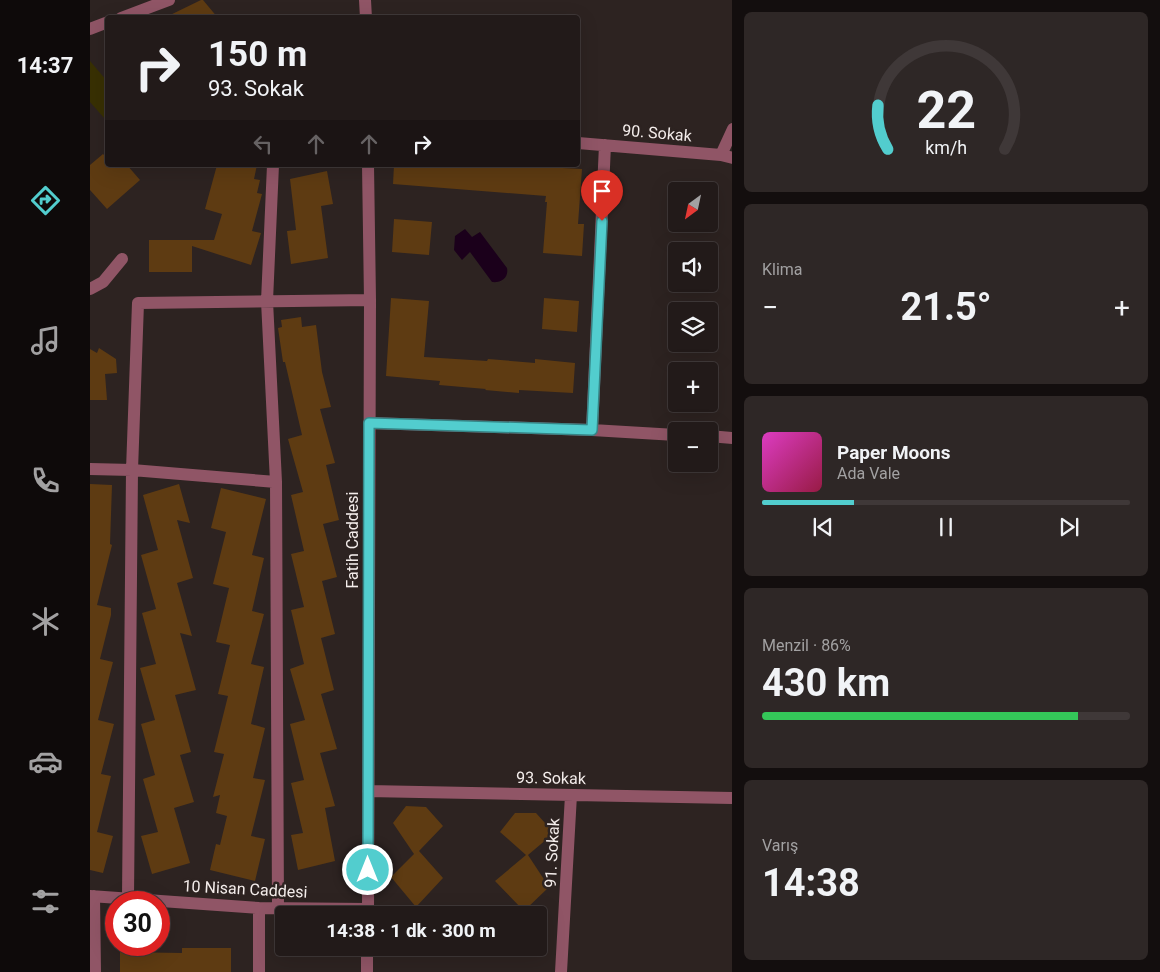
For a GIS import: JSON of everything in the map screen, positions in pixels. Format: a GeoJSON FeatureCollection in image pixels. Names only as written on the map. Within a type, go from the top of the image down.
{"type":"FeatureCollection","features":[{"type":"Feature","properties":{"kind":"street"},"geometry":{"type":"LineString","coordinates":[[129,15],[169,0]]}},
{"type":"Feature","properties":{"kind":"street"},"geometry":{"type":"LineString","coordinates":[[365,0],[366,15]]}},
{"type":"Feature","properties":{"kind":"street"},"geometry":{"type":"LineString","coordinates":[[90,29],[105,23]]}},
{"type":"Feature","properties":{"kind":"street"},"geometry":{"type":"LineString","coordinates":[[727,156],[732,129]]}},
{"type":"Feature","properties":{"kind":"street","name":"90. Sokak"},"geometry":{"type":"LineString","coordinates":[[580,143],[727,156]]}},
{"type":"Feature","properties":{"kind":"street"},"geometry":{"type":"LineString","coordinates":[[592,430],[605,145]]}},
{"type":"Feature","properties":{"kind":"street"},"geometry":{"type":"LineString","coordinates":[[273,167],[267,301],[276,482],[278,906]]}},
{"type":"Feature","properties":{"kind":"street","name":"Fatih Caddesi"},"geometry":{"type":"LineString","coordinates":[[368,167],[370,300],[368,906]]}},
{"type":"Feature","properties":{"kind":"street"},"geometry":{"type":"LineString","coordinates":[[90,289],[103,282],[122,259]]}},
{"type":"Feature","properties":{"kind":"street"},"geometry":{"type":"LineString","coordinates":[[128,891],[132,470],[138,303],[370,300]]}},
{"type":"Feature","properties":{"kind":"street"},"geometry":{"type":"LineString","coordinates":[[369,423],[592,430],[668,435]]}},
{"type":"Feature","properties":{"kind":"street"},"geometry":{"type":"LineString","coordinates":[[718,437],[732,438]]}},
{"type":"Feature","properties":{"kind":"street"},"geometry":{"type":"LineString","coordinates":[[90,469],[132,470],[276,482]]}},
{"type":"Feature","properties":{"kind":"street","name":"93. Sokak"},"geometry":{"type":"LineString","coordinates":[[368,791],[732,798]]}},
{"type":"Feature","properties":{"kind":"street","name":"91. Sokak"},"geometry":{"type":"LineString","coordinates":[[561,972],[572,795]]}},
{"type":"Feature","properties":{"kind":"street"},"geometry":{"type":"LineString","coordinates":[[92,896],[94,972]]}},
{"type":"Feature","properties":{"kind":"street","name":"10 Nisan Caddesi"},"geometry":{"type":"LineString","coordinates":[[92,896],[105,897]]}},
{"type":"Feature","properties":{"kind":"street","name":"10 Nisan Caddesi"},"geometry":{"type":"LineString","coordinates":[[170,901],[275,908]]}},
{"type":"Feature","properties":{"kind":"street"},"geometry":{"type":"LineString","coordinates":[[259,908],[259,972]]}},
{"type":"Feature","properties":{"kind":"street"},"geometry":{"type":"LineString","coordinates":[[367,956],[367,972]]}},
{"type":"Feature","properties":{"kind":"shaded area"},"geometry":{"type":"Polygon","coordinates":[[[90,61],[105,79],[105,119],[90,102],[90,61]]]}},
{"type":"Feature","properties":{"kind":"shaded area"},"geometry":{"type":"Polygon","coordinates":[[[465,229],[472,237],[480,232],[507,268],[507,275],[504,279],[492,282],[470,252],[462,260],[454,250],[455,236],[465,229]]]}},
{"type":"Feature","properties":{"kind":"building"},"geometry":{"type":"Polygon","coordinates":[[[203,0],[216,15],[170,15],[203,0]]]}},
{"type":"Feature","properties":{"kind":"building"},"geometry":{"type":"Polygon","coordinates":[[[103,154],[105,156],[105,167],[129,167],[140,180],[107,209],[90,190],[90,165],[103,154]]]}},
{"type":"Feature","properties":{"kind":"building"},"geometry":{"type":"Polygon","coordinates":[[[216,167],[257,167],[254,179],[260,180],[257,193],[262,194],[252,231],[261,233],[251,265],[192,246],[192,272],[149,272],[149,240],[214,240],[222,214],[205,209],[216,167]]]}},
{"type":"Feature","properties":{"kind":"building"},"geometry":{"type":"Polygon","coordinates":[[[394,167],[563,167],[582,169],[578,224],[584,224],[582,256],[543,253],[546,196],[393,184],[394,167]]]}},
{"type":"Feature","properties":{"kind":"building"},"geometry":{"type":"Polygon","coordinates":[[[327,171],[333,204],[321,206],[328,258],[291,264],[287,231],[296,230],[290,179],[327,171]]]}},
{"type":"Feature","properties":{"kind":"building"},"geometry":{"type":"Polygon","coordinates":[[[394,219],[432,222],[429,255],[392,252],[394,219]]]}},
{"type":"Feature","properties":{"kind":"building"},"geometry":{"type":"Polygon","coordinates":[[[391,298],[429,301],[424,357],[535,363],[535,359],[575,363],[573,393],[519,390],[519,393],[485,390],[439,385],[440,381],[386,376],[391,298]]]}},
{"type":"Feature","properties":{"kind":"building"},"geometry":{"type":"Polygon","coordinates":[[[544,298],[579,301],[577,332],[542,329],[544,298]]]}},
{"type":"Feature","properties":{"kind":"building"},"geometry":{"type":"Polygon","coordinates":[[[301,317],[302,327],[316,325],[322,372],[331,407],[320,409],[335,463],[326,465],[339,520],[323,524],[337,577],[322,581],[335,634],[321,638],[334,690],[321,694],[337,749],[320,753],[335,806],[325,808],[335,861],[298,870],[291,835],[303,833],[291,783],[304,780],[290,724],[305,720],[290,669],[304,664],[291,610],[304,607],[291,554],[304,551],[291,495],[303,492],[288,439],[302,435],[285,362],[283,362],[278,328],[282,327],[281,320],[301,317]]]}},
{"type":"Feature","properties":{"kind":"building"},"geometry":{"type":"Polygon","coordinates":[[[99,348],[116,359],[117,373],[105,374],[107,400],[90,400],[90,349],[97,353],[99,348]]]}},
{"type":"Feature","properties":{"kind":"building"},"geometry":{"type":"Polygon","coordinates":[[[90,484],[112,485],[110,544],[112,545],[97,605],[111,608],[100,659],[113,662],[98,720],[114,724],[101,774],[111,776],[97,832],[113,836],[103,873],[90,870],[90,484]]]}},
{"type":"Feature","properties":{"kind":"building"},"geometry":{"type":"Polygon","coordinates":[[[179,484],[190,523],[177,520],[193,578],[177,583],[192,636],[180,633],[196,690],[175,695],[191,752],[180,755],[194,802],[174,808],[190,863],[152,874],[141,836],[158,832],[143,779],[155,775],[141,724],[155,720],[140,668],[156,664],[142,613],[156,609],[141,555],[158,550],[143,495],[179,484]]]}},
{"type":"Feature","properties":{"kind":"building"},"geometry":{"type":"Polygon","coordinates":[[[221,488],[266,499],[252,555],[264,558],[252,611],[264,614],[251,664],[264,667],[251,724],[265,728],[253,778],[265,780],[251,836],[265,839],[255,881],[210,870],[216,844],[220,845],[227,816],[216,813],[220,795],[213,797],[224,754],[214,752],[228,696],[218,694],[230,645],[216,642],[229,588],[213,584],[226,532],[211,528],[221,488]]]}},
{"type":"Feature","properties":{"kind":"building"},"geometry":{"type":"Polygon","coordinates":[[[406,806],[426,807],[443,826],[419,851],[443,878],[417,906],[391,877],[414,854],[393,823],[406,806]]]}},
{"type":"Feature","properties":{"kind":"building"},"geometry":{"type":"Polygon","coordinates":[[[515,813],[536,813],[554,833],[528,855],[549,887],[529,906],[519,906],[495,881],[526,855],[500,832],[515,813]]]}},
{"type":"Feature","properties":{"kind":"building"},"geometry":{"type":"Polygon","coordinates":[[[182,948],[231,948],[231,972],[120,972],[120,956],[170,956],[170,953],[182,953],[182,948]]]}},
{"type":"Feature","properties":{"kind":"route"},"geometry":{"type":"LineString","coordinates":[[368,870],[369,423],[592,430],[602,221]]}}]}
